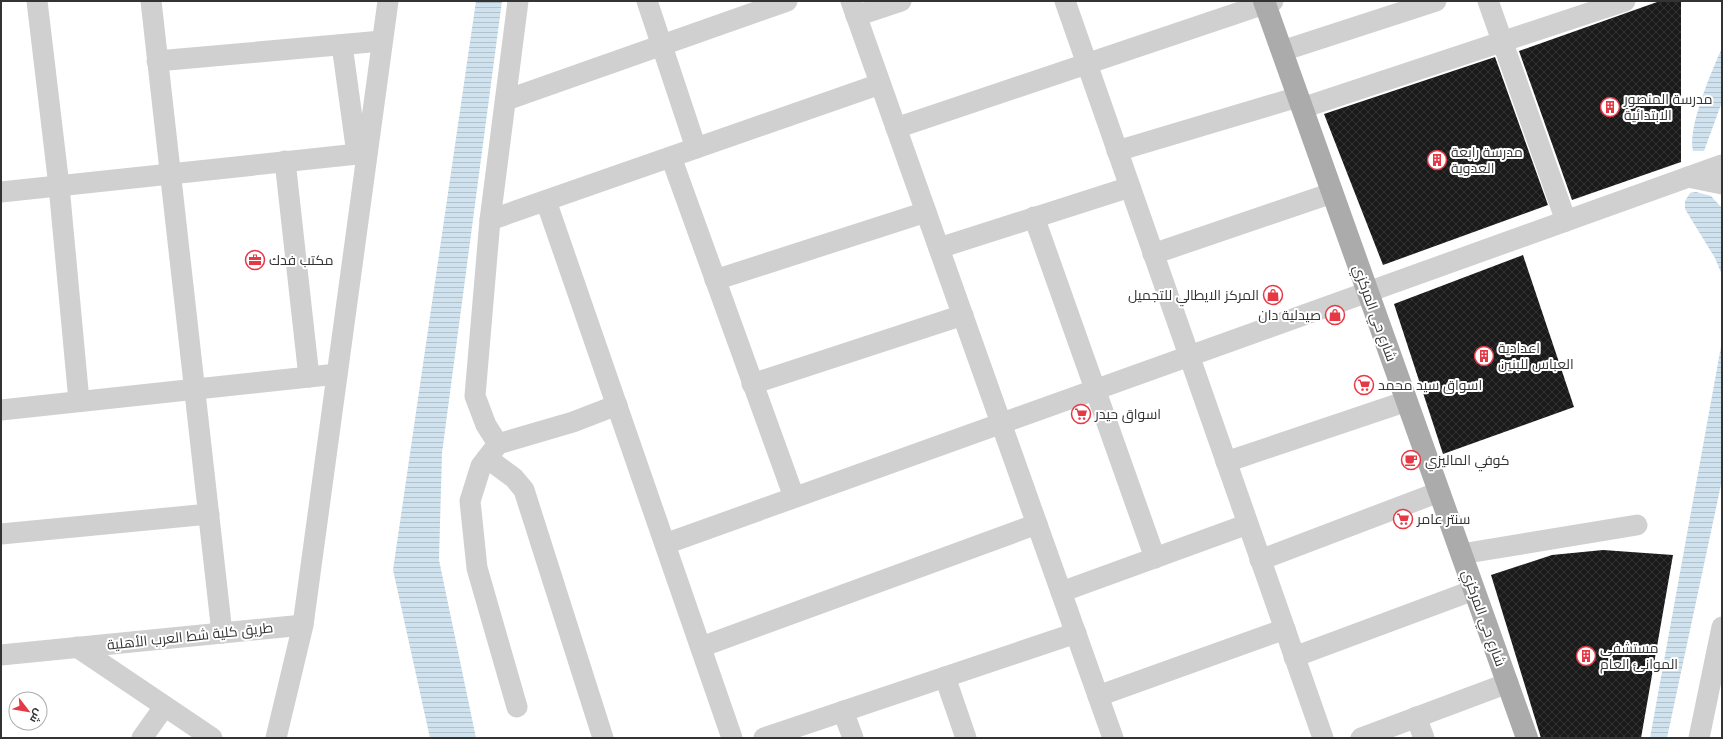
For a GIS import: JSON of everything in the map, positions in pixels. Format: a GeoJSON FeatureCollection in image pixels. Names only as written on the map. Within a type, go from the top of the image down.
{"type":"FeatureCollection","features":[{"type":"Feature","properties":{"kind":"main road","name":"شارع حي المركزي"},"geometry":{"type":"LineString","coordinates":[[1267,2],[1300,103],[1527,738]]}},
{"type":"Feature","properties":{"kind":"street"},"geometry":{"type":"LineString","coordinates":[[37,1],[59,186],[79,402]]}},
{"type":"Feature","properties":{"kind":"street"},"geometry":{"type":"LineString","coordinates":[[152,1],[157,61],[222,633]]}},
{"type":"Feature","properties":{"kind":"street"},"geometry":{"type":"LineString","coordinates":[[276,738],[303,625],[337,374],[362,154],[388,1]]}},
{"type":"Feature","properties":{"kind":"street"},"geometry":{"type":"LineString","coordinates":[[518,1],[490,220],[475,396],[486,425],[493,451],[524,490],[604,738]]}},
{"type":"Feature","properties":{"kind":"street"},"geometry":{"type":"LineString","coordinates":[[647,1],[696,148]]}},
{"type":"Feature","properties":{"kind":"street"},"geometry":{"type":"LineString","coordinates":[[506,100],[787,1]]}},
{"type":"Feature","properties":{"kind":"street"},"geometry":{"type":"LineString","coordinates":[[901,1],[854,9],[1113,738]]}},
{"type":"Feature","properties":{"kind":"street"},"geometry":{"type":"LineString","coordinates":[[1065,1],[1285,629],[1319,737]]}},
{"type":"Feature","properties":{"kind":"street"},"geometry":{"type":"LineString","coordinates":[[1282,51],[1436,1]]}},
{"type":"Feature","properties":{"kind":"street"},"geometry":{"type":"LineString","coordinates":[[1488,1],[1566,221]]}},
{"type":"Feature","properties":{"kind":"street"},"geometry":{"type":"LineString","coordinates":[[1117,151],[1300,103],[1503,42],[1625,1]]}},
{"type":"Feature","properties":{"kind":"street"},"geometry":{"type":"LineString","coordinates":[[896,128],[1267,2]]}},
{"type":"Feature","properties":{"kind":"street"},"geometry":{"type":"LineString","coordinates":[[157,61],[382,41]]}},
{"type":"Feature","properties":{"kind":"street"},"geometry":{"type":"LineString","coordinates":[[342,45],[362,154]]}},
{"type":"Feature","properties":{"kind":"street"},"geometry":{"type":"LineString","coordinates":[[490,220],[880,84]]}},
{"type":"Feature","properties":{"kind":"street"},"geometry":{"type":"LineString","coordinates":[[1,192],[170,173],[362,154]]}},
{"type":"Feature","properties":{"kind":"street"},"geometry":{"type":"LineString","coordinates":[[671,157],[794,498]]}},
{"type":"Feature","properties":{"kind":"street"},"geometry":{"type":"LineString","coordinates":[[285,161],[309,377]]}},
{"type":"Feature","properties":{"kind":"street"},"geometry":{"type":"LineString","coordinates":[[665,544],[1722,165]]}},
{"type":"Feature","properties":{"kind":"street"},"geometry":{"type":"LineString","coordinates":[[1688,177],[1722,184]]}},
{"type":"Feature","properties":{"kind":"street"},"geometry":{"type":"LineString","coordinates":[[939,248],[1130,187]]}},
{"type":"Feature","properties":{"kind":"street"},"geometry":{"type":"LineString","coordinates":[[1153,254],[1332,193]]}},
{"type":"Feature","properties":{"kind":"street"},"geometry":{"type":"LineString","coordinates":[[546,201],[732,738]]}},
{"type":"Feature","properties":{"kind":"street"},"geometry":{"type":"LineString","coordinates":[[715,280],[926,212]]}},
{"type":"Feature","properties":{"kind":"street"},"geometry":{"type":"LineString","coordinates":[[1034,217],[1155,558]]}},
{"type":"Feature","properties":{"kind":"street"},"geometry":{"type":"LineString","coordinates":[[752,384],[963,315]]}},
{"type":"Feature","properties":{"kind":"street"},"geometry":{"type":"LineString","coordinates":[[1,410],[337,374]]}},
{"type":"Feature","properties":{"kind":"street"},"geometry":{"type":"LineString","coordinates":[[1226,462],[1407,401]]}},
{"type":"Feature","properties":{"kind":"street"},"geometry":{"type":"LineString","coordinates":[[517,708],[477,568],[470,501],[481,466],[493,451],[617,405]]}},
{"type":"Feature","properties":{"kind":"street"},"geometry":{"type":"LineString","coordinates":[[1260,560],[1439,492]]}},
{"type":"Feature","properties":{"kind":"street"},"geometry":{"type":"LineString","coordinates":[[1,534],[209,514]]}},
{"type":"Feature","properties":{"kind":"street"},"geometry":{"type":"LineString","coordinates":[[701,647],[1037,524]]}},
{"type":"Feature","properties":{"kind":"street"},"geometry":{"type":"LineString","coordinates":[[1061,592],[1248,524]]}},
{"type":"Feature","properties":{"kind":"street"},"geometry":{"type":"LineString","coordinates":[[1461,554],[1637,525]]}},
{"type":"Feature","properties":{"kind":"street"},"geometry":{"type":"LineString","coordinates":[[1294,657],[1474,590]]}},
{"type":"Feature","properties":{"kind":"street","name":"طريق كلية شط العرب الأهلية"},"geometry":{"type":"LineString","coordinates":[[1,655],[303,625]]}},
{"type":"Feature","properties":{"kind":"street"},"geometry":{"type":"LineString","coordinates":[[1699,738],[1722,627]]}},
{"type":"Feature","properties":{"kind":"street"},"geometry":{"type":"LineString","coordinates":[[1098,696],[1285,629]]}},
{"type":"Feature","properties":{"kind":"street"},"geometry":{"type":"LineString","coordinates":[[764,738],[1076,633]]}},
{"type":"Feature","properties":{"kind":"street","name":"طريق كلية شط العرب الأهلية"},"geometry":{"type":"LineString","coordinates":[[77,647],[212,738]]}},
{"type":"Feature","properties":{"kind":"street"},"geometry":{"type":"LineString","coordinates":[[945,677],[966,738]]}},
{"type":"Feature","properties":{"kind":"street"},"geometry":{"type":"LineString","coordinates":[[1361,738],[1508,683]]}},
{"type":"Feature","properties":{"kind":"street"},"geometry":{"type":"LineString","coordinates":[[142,738],[164,707]]}},
{"type":"Feature","properties":{"kind":"street"},"geometry":{"type":"LineString","coordinates":[[843,711],[853,738]]}},
{"type":"Feature","properties":{"kind":"street"},"geometry":{"type":"LineString","coordinates":[[1416,717],[1424,738]]}},
{"type":"Feature","properties":{"kind":"water"},"geometry":{"type":"Polygon","coordinates":[[[476,1],[502,1],[442,453],[439,560],[476,738],[430,738],[393,570],[476,1]]]}},
{"type":"Feature","properties":{"kind":"water"},"geometry":{"type":"Polygon","coordinates":[[[1722,48],[1722,102],[1704,151],[1693,151],[1692,141],[1697,114],[1707,84],[1722,48]]]}},
{"type":"Feature","properties":{"kind":"water"},"geometry":{"type":"Polygon","coordinates":[[[1696,192],[1711,196],[1722,208],[1722,275],[1715,258],[1685,209],[1685,201],[1690,193],[1696,192]]]}},
{"type":"Feature","properties":{"kind":"water"},"geometry":{"type":"Polygon","coordinates":[[[1722,341],[1722,480],[1667,738],[1650,738],[1722,341]]]}},
{"type":"Feature","properties":{"kind":"building","name":"مدرسة المنصور الابتدائية"},"geometry":{"type":"Polygon","coordinates":[[[1660,1],[1681,1],[1681,162],[1572,200],[1519,51],[1660,1]]]}},
{"type":"Feature","properties":{"kind":"building","name":"مدرسة رابعة العدوية"},"geometry":{"type":"Polygon","coordinates":[[[1495,57],[1548,205],[1383,265],[1324,114],[1495,57]]]}},
{"type":"Feature","properties":{"kind":"building","name":"اعدادية العباس للبنين"},"geometry":{"type":"Polygon","coordinates":[[[1523,255],[1574,407],[1443,454],[1394,304],[1523,255]]]}},
{"type":"Feature","properties":{"kind":"building","name":"مستشفى الموانئ العام"},"geometry":{"type":"Polygon","coordinates":[[[1603,550],[1673,555],[1641,738],[1541,738],[1491,575],[1552,555],[1603,550]]]}},
{"type":"Feature","properties":{"kind":"place","name":"مدرسة المنصور الابتدائية"},"geometry":{"type":"Point","coordinates":[1610,107]}},
{"type":"Feature","properties":{"kind":"place","name":"مدرسة رابعة العدوية"},"geometry":{"type":"Point","coordinates":[1437,160]}},
{"type":"Feature","properties":{"kind":"place","name":"مكتب فدك"},"geometry":{"type":"Point","coordinates":[255,260]}},
{"type":"Feature","properties":{"kind":"place","name":"المركز الايطالي للتجميل"},"geometry":{"type":"Point","coordinates":[1273,295]}},
{"type":"Feature","properties":{"kind":"place","name":"صيدلية دان"},"geometry":{"type":"Point","coordinates":[1335,315]}},
{"type":"Feature","properties":{"kind":"place","name":"اعدادية العباس للبنين"},"geometry":{"type":"Point","coordinates":[1484,356]}},
{"type":"Feature","properties":{"kind":"place","name":"اسواق سيد محمد"},"geometry":{"type":"Point","coordinates":[1364,385]}},
{"type":"Feature","properties":{"kind":"place","name":"اسواق حيدر"},"geometry":{"type":"Point","coordinates":[1081,414]}},
{"type":"Feature","properties":{"kind":"place","name":"كوفي الماليزي"},"geometry":{"type":"Point","coordinates":[1411,460]}},
{"type":"Feature","properties":{"kind":"place","name":"سنتر عامر"},"geometry":{"type":"Point","coordinates":[1403,519]}},
{"type":"Feature","properties":{"kind":"place","name":"مستشفى الموانئ العام"},"geometry":{"type":"Point","coordinates":[1586,656]}}]}
